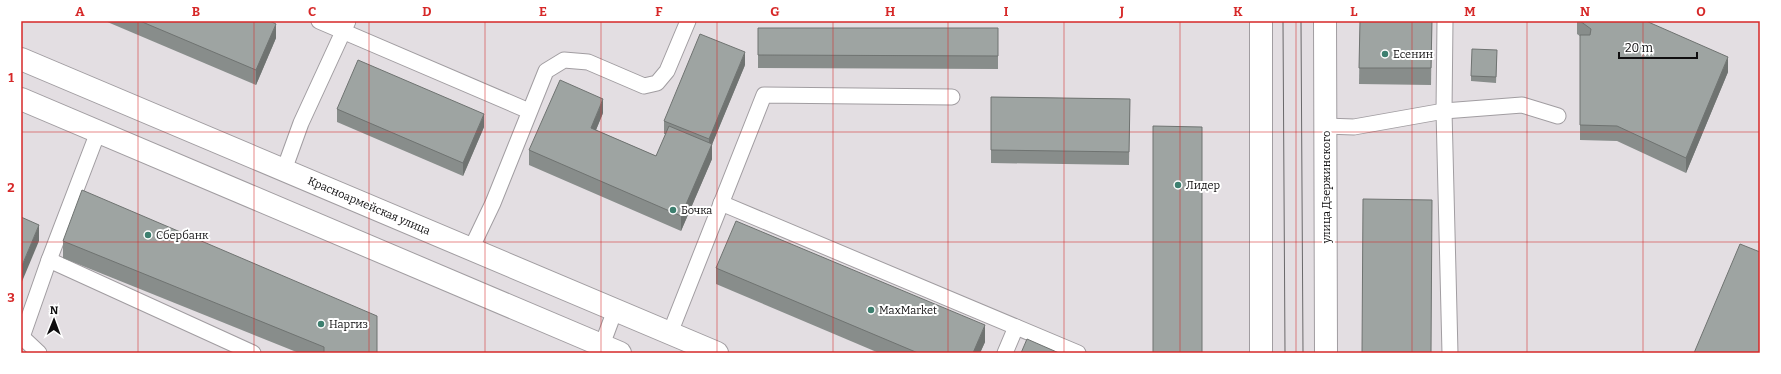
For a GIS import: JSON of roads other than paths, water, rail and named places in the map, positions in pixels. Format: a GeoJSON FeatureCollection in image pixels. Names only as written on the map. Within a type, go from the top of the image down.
{"type":"FeatureCollection","features":[{"type":"Feature","properties":{"kind":"main road"},"geometry":{"type":"LineString","coordinates":[[1261,21],[1261,353]]}},
{"type":"Feature","properties":{"kind":"main road","name":"улица Дзержинского"},"geometry":{"type":"LineString","coordinates":[[1325,21],[1326,353]]}},
{"type":"Feature","properties":{"kind":"main road","name":"Красноармейская улица"},"geometry":{"type":"LineString","coordinates":[[21,59],[717,353]]}},
{"type":"Feature","properties":{"kind":"main road"},"geometry":{"type":"LineString","coordinates":[[21,100],[611,349]]}},
{"type":"Feature","properties":{"kind":"lane"},"geometry":{"type":"LineString","coordinates":[[319,21],[346,26],[529,111]]}},
{"type":"Feature","properties":{"kind":"lane"},"geometry":{"type":"LineString","coordinates":[[471,249],[493,203],[546,70],[564,60],[588,62],[644,86],[657,83],[667,71],[688,21]]}},
{"type":"Feature","properties":{"kind":"lane"},"geometry":{"type":"LineString","coordinates":[[1445,21],[1444,111],[1450,353]]}},
{"type":"Feature","properties":{"kind":"lane"},"geometry":{"type":"LineString","coordinates":[[284,170],[301,123],[346,26]]}},
{"type":"Feature","properties":{"kind":"lane"},"geometry":{"type":"LineString","coordinates":[[670,333],[764,95],[952,97]]}},
{"type":"Feature","properties":{"kind":"lane"},"geometry":{"type":"LineString","coordinates":[[1325,126],[1354,127],[1444,111],[1522,105],[1558,116]]}},
{"type":"Feature","properties":{"kind":"lane"},"geometry":{"type":"LineString","coordinates":[[40,353],[22,339],[98,132]]}},
{"type":"Feature","properties":{"kind":"lane"},"geometry":{"type":"LineString","coordinates":[[721,202],[1078,353]]}},
{"type":"Feature","properties":{"kind":"lane"},"geometry":{"type":"LineString","coordinates":[[50,260],[253,353]]}},
{"type":"Feature","properties":{"kind":"lane"},"geometry":{"type":"LineString","coordinates":[[611,349],[615,310]]}},
{"type":"Feature","properties":{"kind":"lane"},"geometry":{"type":"LineString","coordinates":[[1005,353],[1016,327]]}},
{"type":"Feature","properties":{"kind":"tram line"},"geometry":{"type":"LineString","coordinates":[[1283,21],[1285,353]]}},
{"type":"Feature","properties":{"kind":"tram line"},"geometry":{"type":"LineString","coordinates":[[1301,21],[1303,353]]}},
{"type":"Feature","properties":{"kind":"place","name":"Есенин"},"geometry":{"type":"Point","coordinates":[1385,54]}},
{"type":"Feature","properties":{"kind":"place","name":"Лидер"},"geometry":{"type":"Point","coordinates":[1178,185]}},
{"type":"Feature","properties":{"kind":"place","name":"Бочка"},"geometry":{"type":"Point","coordinates":[673,210]}},
{"type":"Feature","properties":{"kind":"place","name":"Сбербанк"},"geometry":{"type":"Point","coordinates":[148,235]}},
{"type":"Feature","properties":{"kind":"place","name":"MaxMarket"},"geometry":{"type":"Point","coordinates":[871,310]}},
{"type":"Feature","properties":{"kind":"place","name":"Наргиз"},"geometry":{"type":"Point","coordinates":[321,324]}}]}
